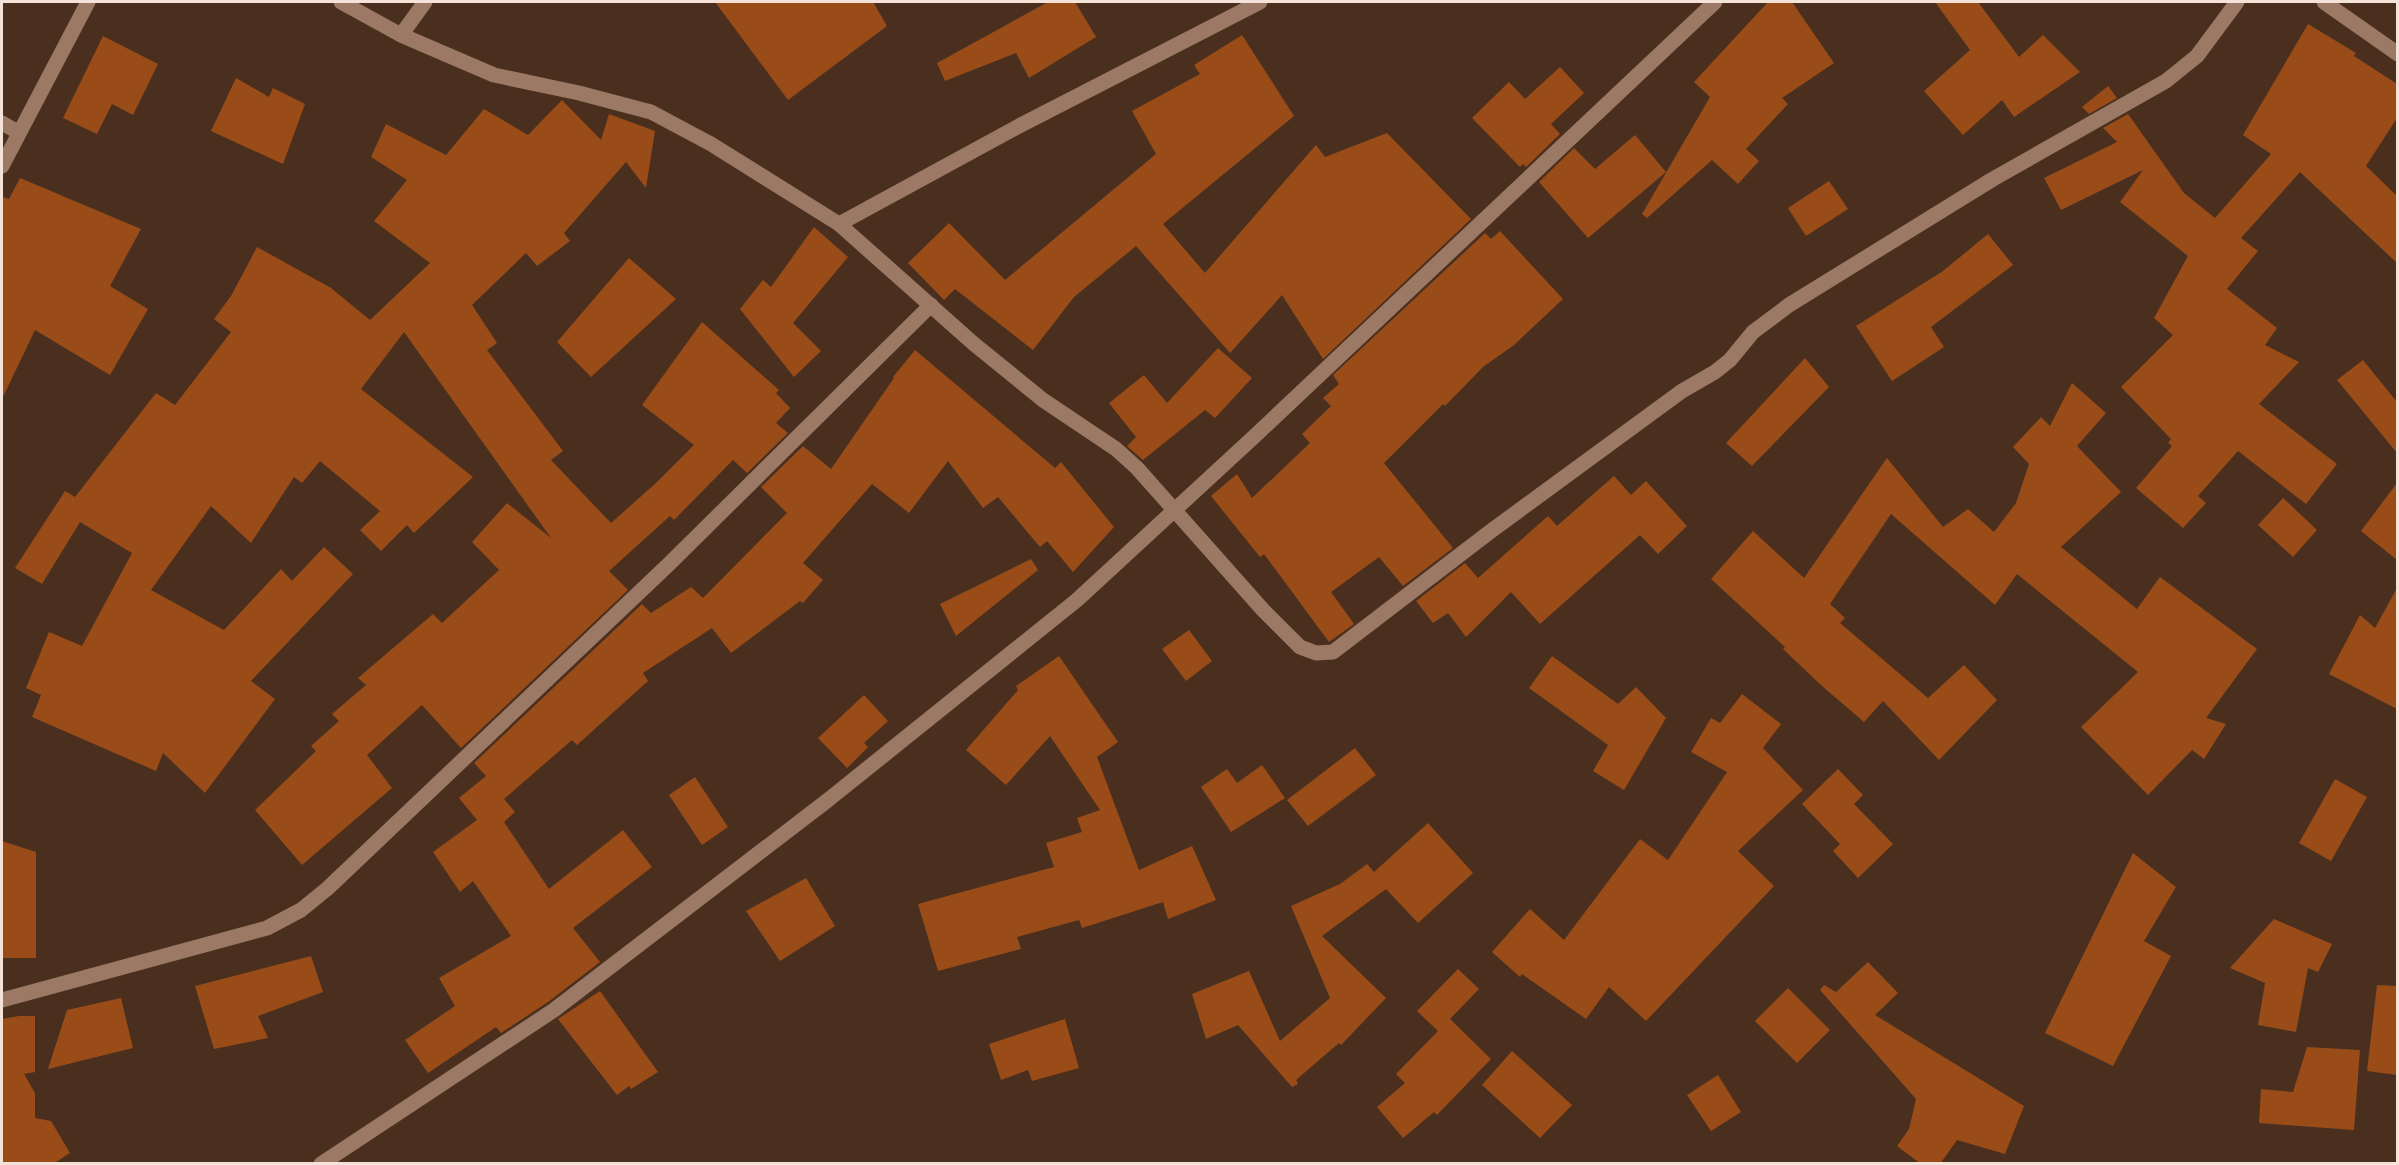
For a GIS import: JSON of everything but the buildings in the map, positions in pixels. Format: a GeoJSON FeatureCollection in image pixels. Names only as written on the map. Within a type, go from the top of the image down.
{"type":"FeatureCollection","features":[{"type":"Feature","properties":{"kind":"street"},"geometry":{"type":"LineString","coordinates":[[2,166],[88,2]]}},
{"type":"Feature","properties":{"kind":"street"},"geometry":{"type":"LineString","coordinates":[[341,2],[401,35],[494,75],[651,112],[711,144],[838,224],[974,344],[1043,400],[1116,449],[1137,468],[1300,647],[1316,653],[1333,652],[1491,531],[1682,391],[1715,372],[1730,360],[1753,332],[1789,305],[1993,179],[2166,81],[2197,56],[2237,2]]}},
{"type":"Feature","properties":{"kind":"street"},"geometry":{"type":"LineString","coordinates":[[401,35],[425,2]]}},
{"type":"Feature","properties":{"kind":"street"},"geometry":{"type":"LineString","coordinates":[[838,224],[1019,126],[1260,2]]}},
{"type":"Feature","properties":{"kind":"street"},"geometry":{"type":"LineString","coordinates":[[321,1164],[554,1010],[828,800],[1077,600],[1258,434],[1715,2]]}},
{"type":"Feature","properties":{"kind":"street"},"geometry":{"type":"LineString","coordinates":[[2324,2],[2397,54]]}},
{"type":"Feature","properties":{"kind":"street"},"geometry":{"type":"LineString","coordinates":[[2,123],[18,132]]}},
{"type":"Feature","properties":{"kind":"street"},"geometry":{"type":"LineString","coordinates":[[2,1000],[267,928],[301,910],[328,888],[668,565],[931,305]]}}]}
